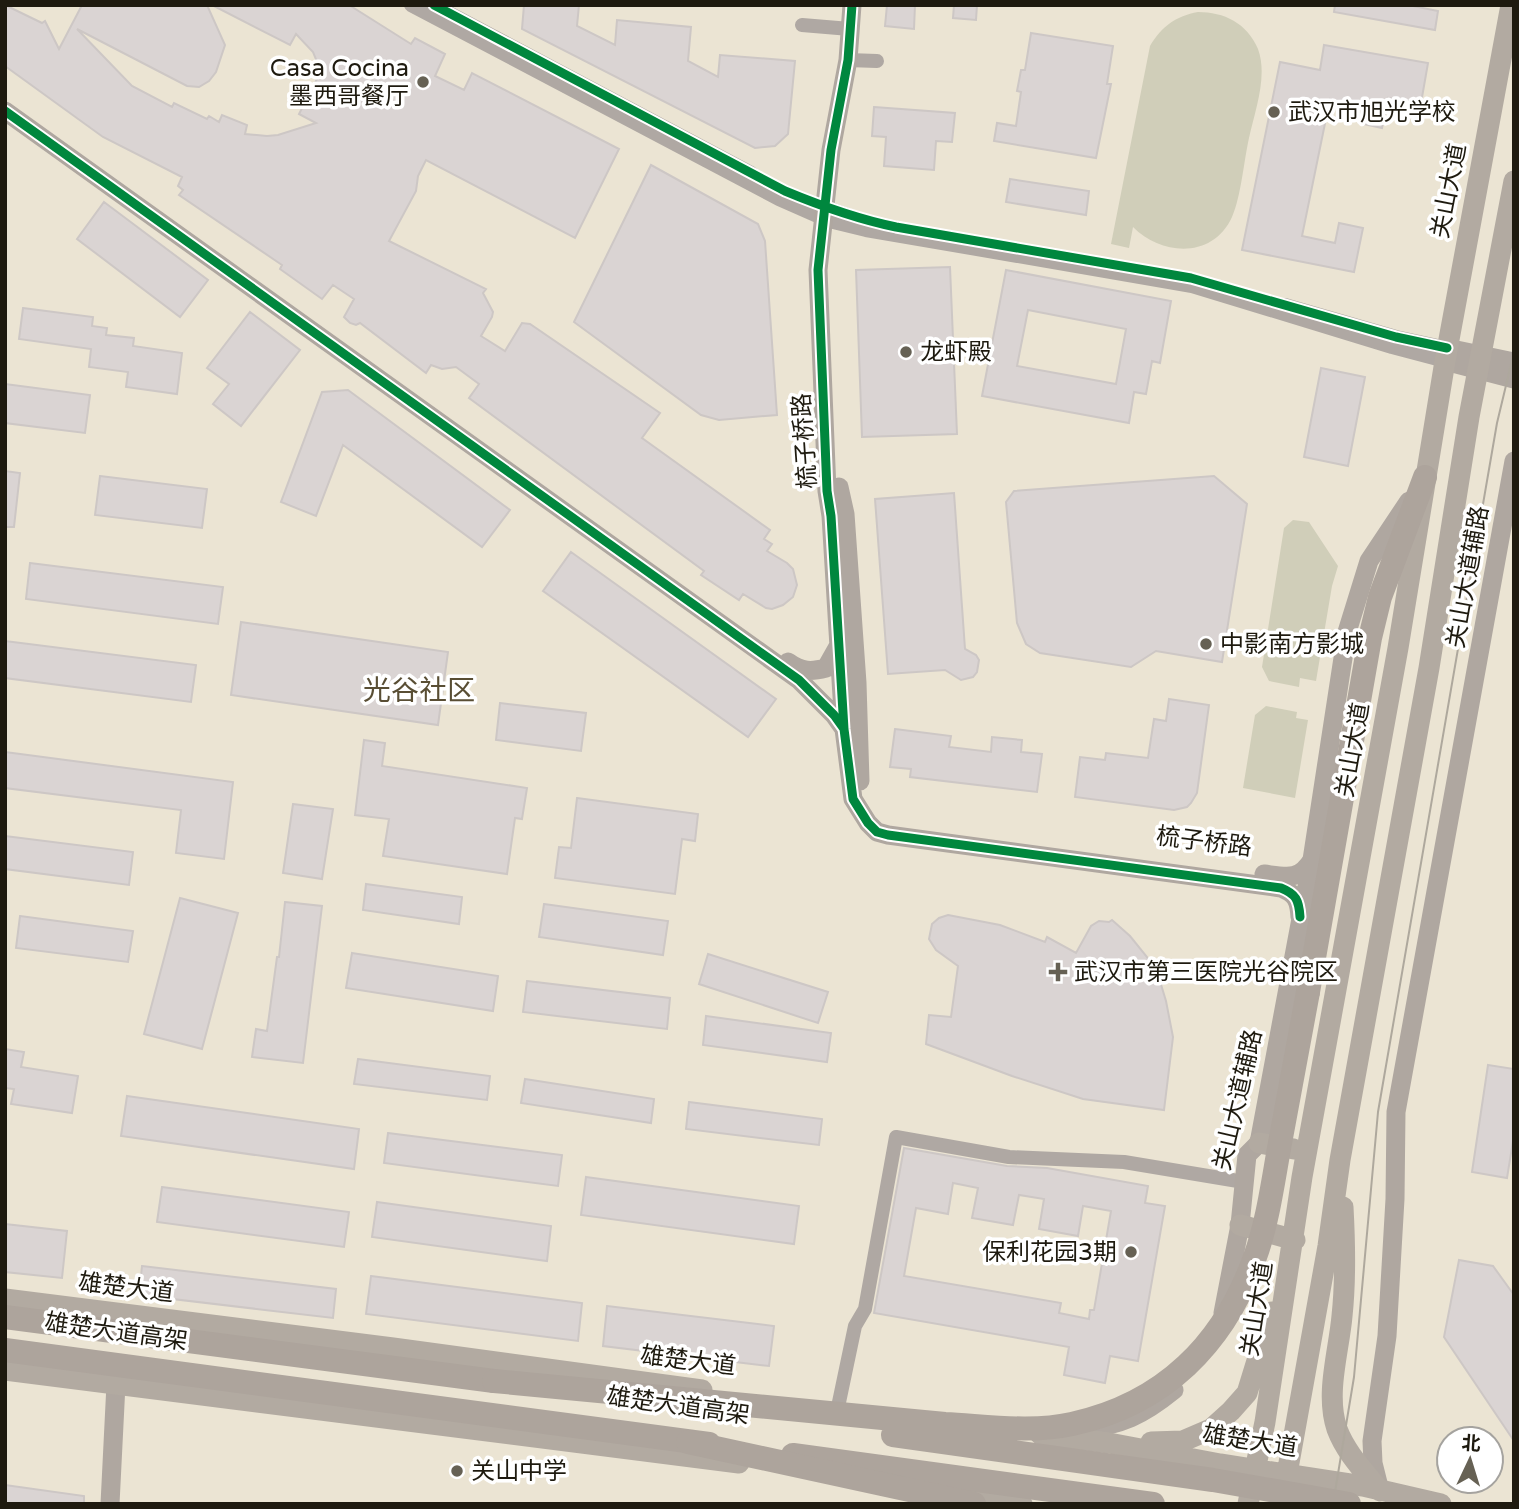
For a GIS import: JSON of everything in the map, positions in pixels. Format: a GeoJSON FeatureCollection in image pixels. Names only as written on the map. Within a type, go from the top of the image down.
{"type":"FeatureCollection","features":[{"type":"Feature","properties":{"kind":"highway"},"geometry":{"type":"LineString","coordinates":[[494,1381],[945,1424],[1013,1427],[1070,1425],[1108,1414],[1141,1399],[1169,1382],[1199,1355],[1229,1316],[1256,1255],[1308,992],[1370,638],[1380,597],[1425,477]]}},
{"type":"Feature","properties":{"kind":"highway","name":"雄楚大道高架"},"geometry":{"type":"LineString","coordinates":[[5,1317],[1114,1465],[1364,1493]]}},
{"type":"Feature","properties":{"kind":"highway","name":"雄楚大道高架"},"geometry":{"type":"LineString","coordinates":[[5,1350],[1153,1504]]}},
{"type":"Feature","properties":{"kind":"highway"},"geometry":{"type":"LineString","coordinates":[[688,1442],[974,1504]]}},
{"type":"Feature","properties":{"kind":"main road","name":"关山大道"},"geometry":{"type":"LineString","coordinates":[[1248,1504],[1295,1240],[1307,1152],[1365,837],[1446,354],[1511,5]]}},
{"type":"Feature","properties":{"kind":"main road"},"geometry":{"type":"LineString","coordinates":[[1282,1504],[1328,1245],[1340,1160],[1514,181]]}},
{"type":"Feature","properties":{"kind":"main road"},"geometry":{"type":"LineString","coordinates":[[1259,1143],[1307,1152]]}},
{"type":"Feature","properties":{"kind":"main road"},"geometry":{"type":"LineString","coordinates":[[1340,1160],[1345,1247],[1342,1315],[1334,1374],[1334,1410],[1336,1426],[1364,1493]]}},
{"type":"Feature","properties":{"kind":"main road"},"geometry":{"type":"LineString","coordinates":[[1109,1443],[1183,1441],[1211,1429],[1247,1393],[1295,1240],[1240,1225]]}},
{"type":"Feature","properties":{"kind":"main road","name":"雄楚大道"},"geometry":{"type":"LineString","coordinates":[[5,1299],[1109,1443],[1287,1474],[1364,1493],[1441,1504]]}},
{"type":"Feature","properties":{"kind":"main road"},"geometry":{"type":"LineString","coordinates":[[5,1370],[912,1484],[1022,1504]]}},
{"type":"Feature","properties":{"kind":"street"},"geometry":{"type":"LineString","coordinates":[[411,5],[767,192],[827,214],[1191,278],[1446,354],[1480,362],[1514,362]]}},
{"type":"Feature","properties":{"kind":"street"},"geometry":{"type":"LineString","coordinates":[[434,5],[827,214]]}},
{"type":"Feature","properties":{"kind":"street","name":"梳子桥路"},"geometry":{"type":"LineString","coordinates":[[852,5],[848,60],[831,150],[827,214],[830,369],[839,491],[845,514],[862,792],[881,820],[902,828],[1286,877],[1298,875],[1312,860]]}},
{"type":"Feature","properties":{"kind":"street"},"geometry":{"type":"LineString","coordinates":[[802,25],[850,29]]}},
{"type":"Feature","properties":{"kind":"street"},"geometry":{"type":"LineString","coordinates":[[848,60],[877,61]]}},
{"type":"Feature","properties":{"kind":"street"},"geometry":{"type":"LineString","coordinates":[[5,98],[797,668],[810,672],[827,668],[840,644]]}},
{"type":"Feature","properties":{"kind":"street"},"geometry":{"type":"LineString","coordinates":[[5,111],[799,680],[834,715],[844,729]]}},
{"type":"Feature","properties":{"kind":"street","name":"梳子桥路"},"geometry":{"type":"LineString","coordinates":[[827,214],[818,270],[820,369],[844,729],[853,799],[860,813],[877,832],[1281,888],[1293,893],[1299,902],[1300,916]]}},
{"type":"Feature","properties":{"kind":"street"},"geometry":{"type":"LineString","coordinates":[[1480,362],[1514,379]]}},
{"type":"Feature","properties":{"kind":"street","name":"关山大道辅路"},"geometry":{"type":"LineString","coordinates":[[1364,1493],[1373,1463],[1372,1441],[1387,1336],[1395,1199],[1396,1112],[1514,461]]}},
{"type":"Feature","properties":{"kind":"street","name":"关山大道辅路"},"geometry":{"type":"LineString","coordinates":[[1042,1434],[1109,1426],[1137,1417],[1187,1379],[1204,1358],[1223,1317],[1240,1225],[1247,1155],[1259,1143],[1312,860],[1347,632],[1369,561],[1425,477]]}},
{"type":"Feature","properties":{"kind":"street"},"geometry":{"type":"LineString","coordinates":[[838,1407],[855,1326],[865,1309],[896,1137],[1009,1157],[1124,1162],[1244,1182]]}},
{"type":"Feature","properties":{"kind":"street"},"geometry":{"type":"LineString","coordinates":[[110,1504],[116,1384]]}},
{"type":"Feature","properties":{"kind":"shaded area"},"geometry":{"type":"Polygon","coordinates":[[[1198,12],[1217,14],[1241,26],[1253,40],[1261,59],[1260,94],[1232,217],[1223,231],[1200,246],[1172,248],[1145,237],[1133,227],[1129,248],[1111,244],[1150,46],[1170,23],[1198,12]]]}},
{"type":"Feature","properties":{"kind":"shaded area"},"geometry":{"type":"Polygon","coordinates":[[[1293,520],[1309,522],[1338,566],[1332,586],[1316,681],[1300,678],[1299,687],[1269,681],[1262,667],[1284,528],[1293,520]]]}},
{"type":"Feature","properties":{"kind":"shaded area"},"geometry":{"type":"Polygon","coordinates":[[[1266,706],[1297,712],[1296,718],[1308,720],[1295,798],[1243,788],[1255,715],[1266,706]]]}},
{"type":"Feature","properties":{"kind":"building"},"geometry":{"type":"Polygon","coordinates":[[[5,5],[42,23],[45,21],[59,49],[82,5],[207,5],[225,45],[216,72],[209,81],[199,87],[187,86],[77,29],[132,86],[172,107],[174,103],[219,122],[222,115],[247,125],[245,134],[267,136],[316,123],[299,114],[320,73],[313,52],[296,34],[290,45],[212,5],[349,5],[411,44],[415,38],[445,54],[435,76],[464,90],[472,73],[619,149],[575,238],[426,160],[418,176],[416,191],[389,241],[486,289],[483,293],[493,312],[481,336],[505,351],[522,323],[530,324],[660,413],[642,438],[770,530],[764,539],[772,544],[767,551],[793,569],[797,585],[793,597],[783,605],[766,608],[743,594],[739,600],[701,575],[704,571],[469,398],[479,384],[456,367],[442,369],[431,365],[426,373],[360,323],[350,323],[344,317],[354,299],[333,285],[322,299],[280,269],[282,265],[179,195],[183,190],[178,186],[182,177],[103,137],[5,66],[5,5]]]}},
{"type":"Feature","properties":{"kind":"building"},"geometry":{"type":"Polygon","coordinates":[[[524,5],[579,5],[577,26],[615,45],[617,20],[691,27],[688,61],[718,77],[720,55],[795,61],[788,134],[775,146],[755,148],[522,29],[524,5]]]}},
{"type":"Feature","properties":{"kind":"building"},"geometry":{"type":"Polygon","coordinates":[[[887,5],[915,5],[914,29],[885,26],[887,5]]]}},
{"type":"Feature","properties":{"kind":"building"},"geometry":{"type":"Polygon","coordinates":[[[954,5],[977,5],[976,20],[953,18],[954,5]]]}},
{"type":"Feature","properties":{"kind":"building"},"geometry":{"type":"Polygon","coordinates":[[[1335,5],[1408,5],[1438,11],[1435,30],[1334,12],[1335,5]]]}},
{"type":"Feature","properties":{"kind":"building"},"geometry":{"type":"Polygon","coordinates":[[[1031,33],[1113,46],[1107,84],[1111,84],[1096,158],[994,141],[997,123],[1016,126],[1021,92],[1017,91],[1021,70],[1025,70],[1031,33]]]}},
{"type":"Feature","properties":{"kind":"building"},"geometry":{"type":"Polygon","coordinates":[[[1324,45],[1428,63],[1421,103],[1388,98],[1382,128],[1359,123],[1363,105],[1330,99],[1302,236],[1335,243],[1339,223],[1363,228],[1354,272],[1242,250],[1280,62],[1320,70],[1324,45]]]}},
{"type":"Feature","properties":{"kind":"building"},"geometry":{"type":"Polygon","coordinates":[[[874,107],[955,113],[952,142],[936,141],[934,170],[884,166],[886,137],[872,136],[874,107]]]}},
{"type":"Feature","properties":{"kind":"building"},"geometry":{"type":"Polygon","coordinates":[[[651,165],[758,224],[765,241],[777,415],[719,420],[701,415],[574,322],[651,165]]]}},
{"type":"Feature","properties":{"kind":"building"},"geometry":{"type":"Polygon","coordinates":[[[1010,179],[1089,191],[1086,215],[1006,202],[1010,179]]]}},
{"type":"Feature","properties":{"kind":"building"},"geometry":{"type":"Polygon","coordinates":[[[104,202],[208,280],[180,317],[77,239],[104,202]]]}},
{"type":"Feature","properties":{"kind":"building","name":"龙虾殿"},"geometry":{"type":"Polygon","coordinates":[[[950,267],[957,434],[862,437],[856,270],[950,267]]]}},
{"type":"Feature","properties":{"kind":"building"},"geometry":{"type":"Polygon","coordinates":[[[1006,270],[1171,301],[1160,363],[1152,361],[1146,394],[1134,392],[1129,423],[982,396],[1006,270]],[[1028,310],[1017,366],[1116,384],[1126,329],[1028,310]]]}},
{"type":"Feature","properties":{"kind":"building"},"geometry":{"type":"Polygon","coordinates":[[[23,308],[93,317],[92,326],[107,328],[106,335],[134,338],[133,346],[182,353],[177,394],[126,387],[128,372],[89,367],[91,349],[19,339],[23,308]]]}},
{"type":"Feature","properties":{"kind":"building"},"geometry":{"type":"Polygon","coordinates":[[[250,312],[300,350],[241,426],[213,404],[229,384],[207,368],[250,312]]]}},
{"type":"Feature","properties":{"kind":"building"},"geometry":{"type":"Polygon","coordinates":[[[1321,368],[1365,377],[1348,466],[1304,457],[1321,368]]]}},
{"type":"Feature","properties":{"kind":"building"},"geometry":{"type":"Polygon","coordinates":[[[5,384],[90,395],[85,433],[5,423],[5,384]]]}},
{"type":"Feature","properties":{"kind":"building"},"geometry":{"type":"Polygon","coordinates":[[[348,390],[510,510],[482,547],[343,445],[316,516],[281,502],[322,392],[348,390]]]}},
{"type":"Feature","properties":{"kind":"building"},"geometry":{"type":"Polygon","coordinates":[[[5,471],[20,473],[14,527],[5,527],[5,471]]]}},
{"type":"Feature","properties":{"kind":"building"},"geometry":{"type":"Polygon","coordinates":[[[100,476],[207,489],[202,528],[95,515],[100,476]]]}},
{"type":"Feature","properties":{"kind":"building"},"geometry":{"type":"Polygon","coordinates":[[[1214,476],[1247,504],[1222,662],[1156,651],[1131,667],[1040,653],[1026,644],[1017,623],[1006,502],[1014,491],[1214,476]]]}},
{"type":"Feature","properties":{"kind":"building"},"geometry":{"type":"Polygon","coordinates":[[[954,493],[965,649],[979,660],[977,672],[973,677],[961,680],[945,670],[888,674],[875,499],[954,493]]]}},
{"type":"Feature","properties":{"kind":"building"},"geometry":{"type":"Polygon","coordinates":[[[571,552],[776,699],[748,737],[543,591],[571,552]]]}},
{"type":"Feature","properties":{"kind":"building"},"geometry":{"type":"Polygon","coordinates":[[[30,563],[223,587],[218,624],[26,599],[30,563]]]}},
{"type":"Feature","properties":{"kind":"building"},"geometry":{"type":"Polygon","coordinates":[[[241,622],[448,652],[438,725],[231,695],[241,622]]]}},
{"type":"Feature","properties":{"kind":"building"},"geometry":{"type":"Polygon","coordinates":[[[5,641],[196,665],[191,702],[5,678],[5,641]]]}},
{"type":"Feature","properties":{"kind":"building"},"geometry":{"type":"Polygon","coordinates":[[[1169,699],[1209,705],[1197,793],[1191,803],[1187,807],[1174,810],[1075,797],[1080,757],[1105,760],[1106,753],[1148,758],[1154,719],[1166,721],[1169,699]]]}},
{"type":"Feature","properties":{"kind":"building"},"geometry":{"type":"Polygon","coordinates":[[[500,703],[586,713],[581,751],[496,740],[500,703]]]}},
{"type":"Feature","properties":{"kind":"building"},"geometry":{"type":"Polygon","coordinates":[[[895,729],[951,736],[949,747],[991,752],[992,737],[1022,740],[1021,752],[1042,754],[1037,792],[910,777],[911,769],[890,767],[895,729]]]}},
{"type":"Feature","properties":{"kind":"building"},"geometry":{"type":"Polygon","coordinates":[[[364,740],[385,743],[382,766],[527,788],[522,819],[515,818],[507,874],[383,856],[389,819],[355,815],[364,740]]]}},
{"type":"Feature","properties":{"kind":"building"},"geometry":{"type":"Polygon","coordinates":[[[5,752],[233,782],[224,859],[176,853],[181,810],[5,788],[5,752]]]}},
{"type":"Feature","properties":{"kind":"building"},"geometry":{"type":"Polygon","coordinates":[[[577,798],[698,814],[695,841],[682,839],[675,894],[555,878],[559,847],[571,848],[577,798]]]}},
{"type":"Feature","properties":{"kind":"building"},"geometry":{"type":"Polygon","coordinates":[[[293,804],[333,809],[322,879],[283,873],[293,804]]]}},
{"type":"Feature","properties":{"kind":"building"},"geometry":{"type":"Polygon","coordinates":[[[5,836],[133,852],[129,885],[5,869],[5,836]]]}},
{"type":"Feature","properties":{"kind":"building"},"geometry":{"type":"Polygon","coordinates":[[[366,884],[462,897],[459,924],[363,910],[366,884]]]}},
{"type":"Feature","properties":{"kind":"building"},"geometry":{"type":"Polygon","coordinates":[[[180,898],[238,913],[202,1049],[144,1034],[180,898]]]}},
{"type":"Feature","properties":{"kind":"building"},"geometry":{"type":"Polygon","coordinates":[[[285,902],[322,906],[303,1063],[252,1057],[256,1029],[267,1031],[285,902]]]}},
{"type":"Feature","properties":{"kind":"building"},"geometry":{"type":"Polygon","coordinates":[[[544,904],[668,921],[663,955],[539,937],[544,904]]]}},
{"type":"Feature","properties":{"kind":"building"},"geometry":{"type":"Polygon","coordinates":[[[948,915],[1000,925],[1045,942],[1047,937],[1076,953],[1091,926],[1099,921],[1112,920],[1130,936],[1159,978],[1166,1001],[1173,1037],[1164,1110],[1083,1099],[926,1044],[929,1015],[951,1017],[958,966],[936,950],[929,939],[932,924],[948,915]]]}},
{"type":"Feature","properties":{"kind":"building"},"geometry":{"type":"Polygon","coordinates":[[[20,916],[133,931],[128,962],[16,948],[20,916]]]}},
{"type":"Feature","properties":{"kind":"building"},"geometry":{"type":"Polygon","coordinates":[[[352,953],[498,976],[493,1011],[346,988],[352,953]]]}},
{"type":"Feature","properties":{"kind":"building"},"geometry":{"type":"Polygon","coordinates":[[[708,954],[828,992],[818,1023],[699,984],[708,954]]]}},
{"type":"Feature","properties":{"kind":"building"},"geometry":{"type":"Polygon","coordinates":[[[527,981],[670,998],[667,1029],[523,1012],[527,981]]]}},
{"type":"Feature","properties":{"kind":"building"},"geometry":{"type":"Polygon","coordinates":[[[706,1016],[831,1033],[827,1062],[703,1045],[706,1016]]]}},
{"type":"Feature","properties":{"kind":"building"},"geometry":{"type":"Polygon","coordinates":[[[5,1049],[24,1052],[21,1067],[78,1076],[72,1113],[11,1104],[14,1089],[5,1088],[5,1049]]]}},
{"type":"Feature","properties":{"kind":"building"},"geometry":{"type":"Polygon","coordinates":[[[358,1059],[490,1076],[487,1100],[354,1084],[358,1059]]]}},
{"type":"Feature","properties":{"kind":"building"},"geometry":{"type":"Polygon","coordinates":[[[1488,1065],[1514,1069],[1514,1135],[1507,1178],[1472,1172],[1488,1065]]]}},
{"type":"Feature","properties":{"kind":"building"},"geometry":{"type":"Polygon","coordinates":[[[525,1079],[654,1099],[651,1123],[521,1103],[525,1079]]]}},
{"type":"Feature","properties":{"kind":"building"},"geometry":{"type":"Polygon","coordinates":[[[127,1096],[359,1129],[354,1169],[121,1136],[127,1096]]]}},
{"type":"Feature","properties":{"kind":"building"},"geometry":{"type":"Polygon","coordinates":[[[689,1102],[822,1119],[819,1145],[686,1129],[689,1102]]]}},
{"type":"Feature","properties":{"kind":"building"},"geometry":{"type":"Polygon","coordinates":[[[388,1133],[562,1155],[558,1186],[384,1163],[388,1133]]]}},
{"type":"Feature","properties":{"kind":"building","name":"保利花园3期"},"geometry":{"type":"Polygon","coordinates":[[[904,1148],[1007,1166],[1047,1168],[1148,1186],[1145,1203],[1165,1206],[1138,1361],[1110,1356],[1105,1383],[1064,1375],[1069,1347],[874,1313],[904,1148]],[[953,1183],[948,1214],[916,1208],[904,1276],[1061,1303],[1059,1313],[1089,1319],[1090,1310],[1094,1310],[1111,1211],[1083,1206],[1078,1236],[1039,1229],[1044,1199],[1019,1195],[1013,1225],[972,1218],[978,1188],[953,1183]]]}},
{"type":"Feature","properties":{"kind":"building"},"geometry":{"type":"Polygon","coordinates":[[[586,1177],[799,1206],[794,1244],[581,1215],[586,1177]]]}},
{"type":"Feature","properties":{"kind":"building"},"geometry":{"type":"Polygon","coordinates":[[[162,1187],[349,1212],[344,1247],[157,1222],[162,1187]]]}},
{"type":"Feature","properties":{"kind":"building"},"geometry":{"type":"Polygon","coordinates":[[[377,1202],[551,1226],[547,1261],[372,1237],[377,1202]]]}},
{"type":"Feature","properties":{"kind":"building"},"geometry":{"type":"Polygon","coordinates":[[[5,1224],[67,1231],[62,1278],[5,1272],[5,1224]]]}},
{"type":"Feature","properties":{"kind":"building"},"geometry":{"type":"Polygon","coordinates":[[[1459,1260],[1493,1266],[1514,1295],[1514,1441],[1505,1425],[1444,1337],[1459,1260]]]}},
{"type":"Feature","properties":{"kind":"building"},"geometry":{"type":"Polygon","coordinates":[[[142,1266],[336,1289],[333,1318],[139,1295],[142,1266]]]}},
{"type":"Feature","properties":{"kind":"building"},"geometry":{"type":"Polygon","coordinates":[[[371,1276],[582,1303],[578,1341],[366,1314],[371,1276]]]}},
{"type":"Feature","properties":{"kind":"building"},"geometry":{"type":"Polygon","coordinates":[[[607,1306],[774,1326],[769,1366],[603,1346],[607,1306]]]}},
{"type":"Feature","properties":{"kind":"building"},"geometry":{"type":"Polygon","coordinates":[[[5,1485],[84,1496],[84,1504],[5,1504],[5,1485]]]}},
{"type":"Feature","properties":{"kind":"tram line"},"geometry":{"type":"LineString","coordinates":[[1333,1504],[1354,1377],[1378,1112],[1497,423],[1514,352]]}},
{"type":"Feature","properties":{"kind":"cycle path"},"geometry":{"type":"LineString","coordinates":[[434,5],[785,191],[839,212],[896,227],[1191,278],[1396,337],[1447,348]]}},
{"type":"Feature","properties":{"kind":"cycle path"},"geometry":{"type":"LineString","coordinates":[[852,5],[848,60],[831,150],[818,270],[827,491],[831,516],[844,729],[853,799],[868,823],[877,832],[888,835],[1281,888],[1296,898],[1300,917]]}},
{"type":"Feature","properties":{"kind":"cycle path"},"geometry":{"type":"LineString","coordinates":[[5,111],[799,680],[834,715],[844,729]]}},
{"type":"Feature","properties":{"kind":"place","name":"Casa Cocina 墨西哥餐厅"},"geometry":{"type":"Point","coordinates":[423,82]}},
{"type":"Feature","properties":{"kind":"place","name":"武汉市旭光学校"},"geometry":{"type":"Point","coordinates":[1274,112]}},
{"type":"Feature","properties":{"kind":"place","name":"龙虾殿"},"geometry":{"type":"Point","coordinates":[906,352]}},
{"type":"Feature","properties":{"kind":"place","name":"中影南方影城"},"geometry":{"type":"Point","coordinates":[1206,644]}},
{"type":"Feature","properties":{"kind":"place","name":"武汉市第三医院光谷院区"},"geometry":{"type":"Point","coordinates":[1058,972]}},
{"type":"Feature","properties":{"kind":"place","name":"保利花园3期"},"geometry":{"type":"Point","coordinates":[1131,1252]}},
{"type":"Feature","properties":{"kind":"place","name":"关山中学"},"geometry":{"type":"Point","coordinates":[457,1471]}},
{"type":"Feature","properties":{"kind":"district","name":"光谷社区"},"geometry":{"type":"Point","coordinates":[419,691]}}]}
